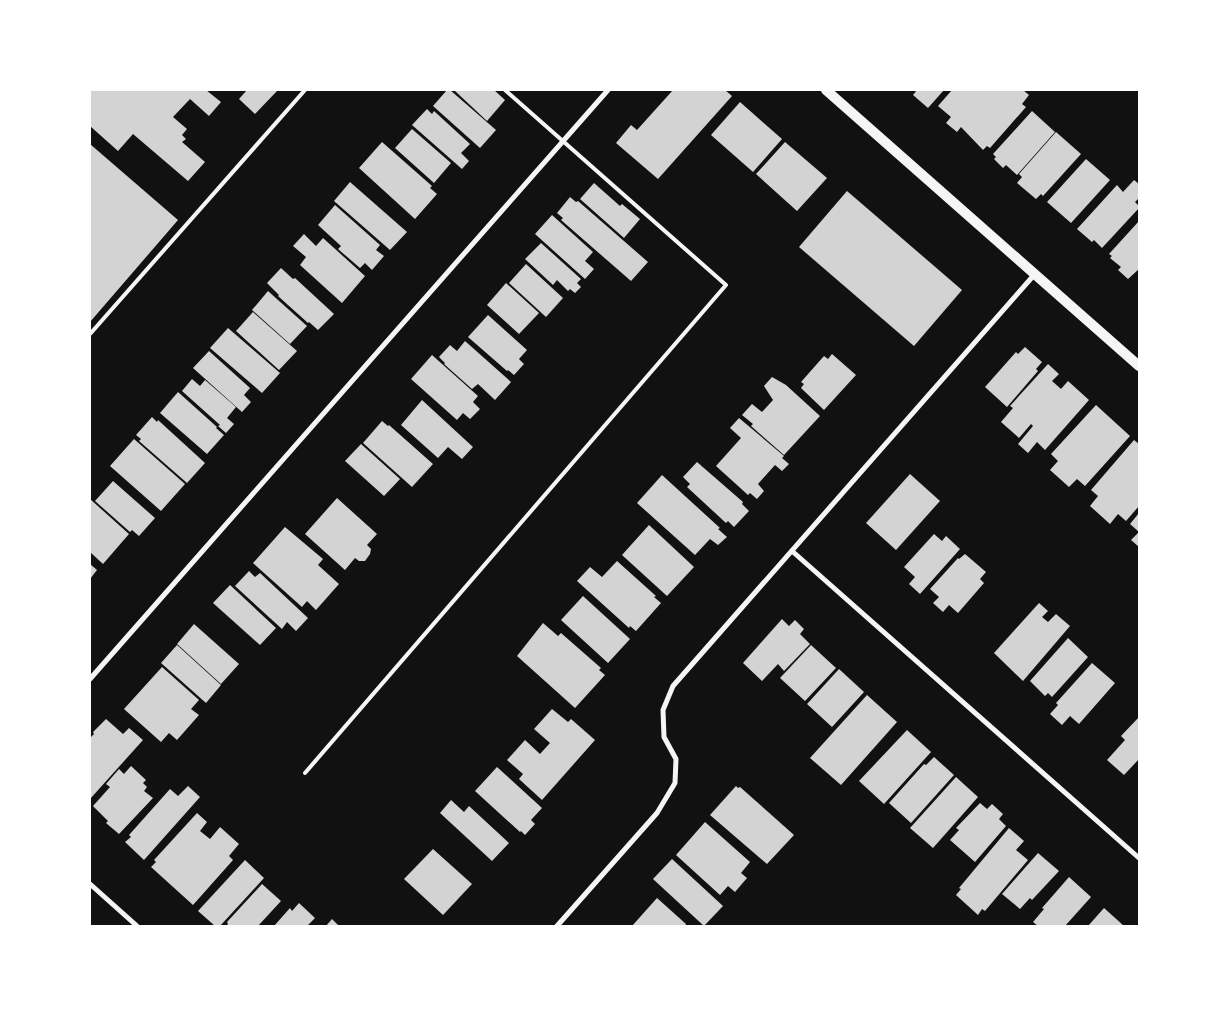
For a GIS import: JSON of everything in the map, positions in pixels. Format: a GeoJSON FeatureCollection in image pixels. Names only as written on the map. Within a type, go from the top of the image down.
{"type":"FeatureCollection","features":[{"type":"Feature","properties":{"kind":"main road"},"geometry":{"type":"LineString","coordinates":[[826,90],[1139,366]]}},
{"type":"Feature","properties":{"kind":"street"},"geometry":{"type":"LineString","coordinates":[[90,679],[608,90]]}},
{"type":"Feature","properties":{"kind":"street"},"geometry":{"type":"LineString","coordinates":[[557,926],[657,813],[675,783],[676,759],[664,736],[663,710],[673,686],[1034,275]]}},
{"type":"Feature","properties":{"kind":"street"},"geometry":{"type":"LineString","coordinates":[[792,551],[1139,858]]}},
{"type":"Feature","properties":{"kind":"street"},"geometry":{"type":"LineString","coordinates":[[90,884],[137,926]]}},
{"type":"Feature","properties":{"kind":"lane"},"geometry":{"type":"LineString","coordinates":[[90,334],[305,90]]}},
{"type":"Feature","properties":{"kind":"lane"},"geometry":{"type":"LineString","coordinates":[[305,773],[726,285],[505,90]]}},
{"type":"Feature","properties":{"kind":"building"},"geometry":{"type":"Polygon","coordinates":[[[90,90],[206,90],[221,102],[209,116],[190,99],[173,117],[187,129],[182,135],[186,139],[182,142],[205,162],[188,181],[133,134],[118,151],[90,126],[90,90]]]}},
{"type":"Feature","properties":{"kind":"building"},"geometry":{"type":"Polygon","coordinates":[[[247,90],[278,90],[255,114],[239,99],[247,90]]]}},
{"type":"Feature","properties":{"kind":"building"},"geometry":{"type":"Polygon","coordinates":[[[447,90],[450,90],[496,130],[480,148],[433,106],[447,90]]]}},
{"type":"Feature","properties":{"kind":"building"},"geometry":{"type":"Polygon","coordinates":[[[454,90],[494,90],[505,100],[487,121],[454,90]]]}},
{"type":"Feature","properties":{"kind":"building"},"geometry":{"type":"Polygon","coordinates":[[[673,90],[725,90],[732,96],[658,179],[616,143],[631,125],[637,130],[673,90]]]}},
{"type":"Feature","properties":{"kind":"building"},"geometry":{"type":"Polygon","coordinates":[[[917,90],[944,90],[928,108],[913,95],[917,90]]]}},
{"type":"Feature","properties":{"kind":"building"},"geometry":{"type":"Polygon","coordinates":[[[952,90],[1023,90],[1029,95],[1022,104],[1026,107],[990,148],[987,146],[983,150],[961,127],[957,132],[946,123],[951,117],[938,106],[952,90]]]}},
{"type":"Feature","properties":{"kind":"building"},"geometry":{"type":"Polygon","coordinates":[[[740,102],[782,139],[753,172],[711,135],[740,102]]]}},
{"type":"Feature","properties":{"kind":"building"},"geometry":{"type":"Polygon","coordinates":[[[427,109],[432,114],[434,111],[470,144],[461,153],[469,161],[462,169],[412,125],[427,109]]]}},
{"type":"Feature","properties":{"kind":"building"},"geometry":{"type":"Polygon","coordinates":[[[1032,111],[1055,132],[1017,175],[1006,165],[1003,168],[994,159],[996,157],[993,154],[1032,111]]]}},
{"type":"Feature","properties":{"kind":"building"},"geometry":{"type":"Polygon","coordinates":[[[412,129],[451,163],[434,183],[395,148],[412,129]]]}},
{"type":"Feature","properties":{"kind":"building"},"geometry":{"type":"Polygon","coordinates":[[[1056,132],[1081,154],[1043,196],[1041,194],[1036,199],[1017,183],[1022,177],[1019,174],[1056,132]]]}},
{"type":"Feature","properties":{"kind":"building"},"geometry":{"type":"Polygon","coordinates":[[[382,142],[432,186],[430,188],[437,194],[415,219],[359,168],[382,142]]]}},
{"type":"Feature","properties":{"kind":"building"},"geometry":{"type":"Polygon","coordinates":[[[785,142],[827,178],[797,211],[756,174],[785,142]]]}},
{"type":"Feature","properties":{"kind":"building"},"geometry":{"type":"Polygon","coordinates":[[[90,144],[178,220],[90,322],[90,144]]]}},
{"type":"Feature","properties":{"kind":"building"},"geometry":{"type":"Polygon","coordinates":[[[1086,159],[1110,180],[1071,223],[1047,202],[1086,159]]]}},
{"type":"Feature","properties":{"kind":"building"},"geometry":{"type":"Polygon","coordinates":[[[1134,180],[1139,184],[1139,198],[1135,202],[1139,208],[1102,248],[1094,240],[1092,242],[1077,229],[1117,185],[1123,192],[1134,180]]]}},
{"type":"Feature","properties":{"kind":"building"},"geometry":{"type":"Polygon","coordinates":[[[350,182],[407,232],[390,250],[334,201],[350,182]]]}},
{"type":"Feature","properties":{"kind":"building"},"geometry":{"type":"Polygon","coordinates":[[[594,183],[620,206],[622,204],[640,219],[624,238],[580,199],[594,183]]]}},
{"type":"Feature","properties":{"kind":"building"},"geometry":{"type":"Polygon","coordinates":[[[847,191],[962,290],[914,346],[799,247],[847,191]]]}},
{"type":"Feature","properties":{"kind":"building"},"geometry":{"type":"Polygon","coordinates":[[[570,197],[576,202],[578,201],[648,262],[631,281],[561,220],[563,218],[557,213],[570,197]]]}},
{"type":"Feature","properties":{"kind":"building"},"geometry":{"type":"Polygon","coordinates":[[[335,205],[380,245],[376,250],[384,256],[372,270],[365,263],[360,268],[338,249],[341,246],[318,225],[335,205]]]}},
{"type":"Feature","properties":{"kind":"building"},"geometry":{"type":"Polygon","coordinates":[[[552,215],[593,252],[585,261],[594,269],[585,279],[535,234],[552,215]]]}},
{"type":"Feature","properties":{"kind":"building"},"geometry":{"type":"Polygon","coordinates":[[[1139,221],[1139,269],[1128,279],[1118,270],[1121,267],[1110,258],[1112,256],[1109,254],[1139,221]]]}},
{"type":"Feature","properties":{"kind":"building"},"geometry":{"type":"Polygon","coordinates":[[[304,234],[316,246],[323,238],[365,276],[342,303],[300,265],[306,257],[293,246],[304,234]]]}},
{"type":"Feature","properties":{"kind":"building"},"geometry":{"type":"Polygon","coordinates":[[[541,243],[581,279],[577,283],[581,287],[575,293],[570,289],[568,291],[557,280],[553,285],[525,259],[541,243]]]}},
{"type":"Feature","properties":{"kind":"building"},"geometry":{"type":"Polygon","coordinates":[[[526,264],[563,298],[546,317],[509,283],[526,264]]]}},
{"type":"Feature","properties":{"kind":"building"},"geometry":{"type":"Polygon","coordinates":[[[281,268],[293,279],[295,278],[334,314],[318,330],[278,296],[267,283],[281,268]]]}},
{"type":"Feature","properties":{"kind":"building"},"geometry":{"type":"Polygon","coordinates":[[[506,283],[539,313],[519,334],[487,305],[506,283]]]}},
{"type":"Feature","properties":{"kind":"building"},"geometry":{"type":"Polygon","coordinates":[[[268,291],[307,326],[290,344],[252,310],[268,291]]]}},
{"type":"Feature","properties":{"kind":"building"},"geometry":{"type":"Polygon","coordinates":[[[253,312],[297,351],[279,370],[236,331],[253,312]]]}},
{"type":"Feature","properties":{"kind":"building"},"geometry":{"type":"Polygon","coordinates":[[[488,315],[527,350],[519,359],[524,364],[514,375],[468,337],[488,315]]]}},
{"type":"Feature","properties":{"kind":"building"},"geometry":{"type":"Polygon","coordinates":[[[228,328],[280,373],[262,393],[210,348],[228,328]]]}},
{"type":"Feature","properties":{"kind":"building"},"geometry":{"type":"Polygon","coordinates":[[[465,341],[511,382],[495,400],[478,384],[472,389],[444,364],[439,357],[450,345],[457,351],[465,341]]]}},
{"type":"Feature","properties":{"kind":"building"},"geometry":{"type":"Polygon","coordinates":[[[1025,347],[1042,362],[1036,369],[1038,371],[1007,407],[985,387],[1016,352],[1018,354],[1025,347]]]}},
{"type":"Feature","properties":{"kind":"building"},"geometry":{"type":"Polygon","coordinates":[[[209,351],[250,388],[244,395],[251,402],[242,412],[193,368],[209,351]]]}},
{"type":"Feature","properties":{"kind":"building"},"geometry":{"type":"Polygon","coordinates":[[[832,354],[856,375],[824,410],[801,388],[804,384],[801,382],[824,356],[828,359],[832,354]]]}},
{"type":"Feature","properties":{"kind":"building"},"geometry":{"type":"Polygon","coordinates":[[[432,355],[478,396],[473,402],[480,409],[470,419],[463,413],[457,420],[411,379],[432,355]]]}},
{"type":"Feature","properties":{"kind":"building"},"geometry":{"type":"Polygon","coordinates":[[[1048,364],[1059,374],[1052,381],[1061,389],[1068,381],[1089,400],[1045,450],[1037,442],[1028,453],[1018,444],[1033,426],[1031,424],[1019,438],[1001,422],[1013,408],[1010,406],[1048,364]]]}},
{"type":"Feature","properties":{"kind":"building"},"geometry":{"type":"Polygon","coordinates":[[[772,377],[786,385],[820,416],[784,455],[751,426],[753,424],[742,415],[752,404],[762,412],[773,400],[764,386],[772,377]]]}},
{"type":"Feature","properties":{"kind":"building"},"geometry":{"type":"Polygon","coordinates":[[[192,379],[200,386],[205,380],[236,407],[227,418],[234,424],[226,433],[218,426],[220,425],[182,391],[192,379]]]}},
{"type":"Feature","properties":{"kind":"building"},"geometry":{"type":"Polygon","coordinates":[[[178,392],[224,435],[207,454],[160,413],[178,392]]]}},
{"type":"Feature","properties":{"kind":"building"},"geometry":{"type":"Polygon","coordinates":[[[422,400],[473,447],[462,459],[448,447],[438,458],[401,425],[422,400]]]}},
{"type":"Feature","properties":{"kind":"building"},"geometry":{"type":"Polygon","coordinates":[[[1096,405],[1130,436],[1085,486],[1077,479],[1069,487],[1050,470],[1058,461],[1051,454],[1096,405]]]}},
{"type":"Feature","properties":{"kind":"building"},"geometry":{"type":"Polygon","coordinates":[[[152,417],[157,422],[158,420],[205,463],[187,483],[139,441],[141,439],[136,435],[152,417]]]}},
{"type":"Feature","properties":{"kind":"building"},"geometry":{"type":"Polygon","coordinates":[[[739,418],[784,456],[782,458],[789,464],[782,471],[775,465],[758,484],[764,491],[757,499],[750,493],[748,495],[716,466],[741,438],[730,428],[739,418]]]}},
{"type":"Feature","properties":{"kind":"building"},"geometry":{"type":"Polygon","coordinates":[[[382,421],[433,464],[412,487],[363,443],[382,421]]]}},
{"type":"Feature","properties":{"kind":"building"},"geometry":{"type":"Polygon","coordinates":[[[134,439],[185,484],[161,511],[110,466],[134,439]]]}},
{"type":"Feature","properties":{"kind":"building"},"geometry":{"type":"Polygon","coordinates":[[[1134,440],[1139,444],[1139,506],[1126,521],[1118,514],[1110,524],[1090,506],[1098,496],[1091,490],[1134,440]]]}},
{"type":"Feature","properties":{"kind":"building"},"geometry":{"type":"Polygon","coordinates":[[[361,444],[400,479],[384,496],[345,461],[361,444]]]}},
{"type":"Feature","properties":{"kind":"building"},"geometry":{"type":"Polygon","coordinates":[[[697,462],[743,502],[742,504],[749,511],[734,527],[728,521],[726,523],[687,487],[690,484],[683,477],[697,462]]]}},
{"type":"Feature","properties":{"kind":"building"},"geometry":{"type":"Polygon","coordinates":[[[910,474],[940,501],[896,550],[866,523],[910,474]]]}},
{"type":"Feature","properties":{"kind":"building"},"geometry":{"type":"Polygon","coordinates":[[[662,475],[720,528],[718,529],[727,537],[718,545],[710,539],[695,555],[637,503],[662,475]]]}},
{"type":"Feature","properties":{"kind":"building"},"geometry":{"type":"Polygon","coordinates":[[[113,481],[155,518],[139,536],[132,530],[130,532],[95,501],[113,481]]]}},
{"type":"Feature","properties":{"kind":"building"},"geometry":{"type":"Polygon","coordinates":[[[337,498],[377,534],[367,545],[371,549],[365,561],[359,561],[355,558],[345,570],[305,534],[337,498]]]}},
{"type":"Feature","properties":{"kind":"building"},"geometry":{"type":"Polygon","coordinates":[[[90,499],[129,534],[103,564],[90,552],[90,499]]]}},
{"type":"Feature","properties":{"kind":"building"},"geometry":{"type":"Polygon","coordinates":[[[1139,513],[1139,532],[1130,524],[1139,513]]]}},
{"type":"Feature","properties":{"kind":"building"},"geometry":{"type":"Polygon","coordinates":[[[649,525],[694,567],[667,596],[622,555],[649,525]]]}},
{"type":"Feature","properties":{"kind":"building"},"geometry":{"type":"Polygon","coordinates":[[[285,527],[323,559],[318,565],[339,584],[316,610],[307,601],[302,607],[253,563],[285,527]]]}},
{"type":"Feature","properties":{"kind":"building"},"geometry":{"type":"Polygon","coordinates":[[[1139,532],[1139,547],[1131,540],[1139,532]]]}},
{"type":"Feature","properties":{"kind":"building"},"geometry":{"type":"Polygon","coordinates":[[[934,534],[942,541],[946,536],[960,549],[920,594],[909,584],[915,577],[904,567],[934,534]]]}},
{"type":"Feature","properties":{"kind":"building"},"geometry":{"type":"Polygon","coordinates":[[[965,554],[986,572],[980,579],[984,583],[958,613],[949,605],[943,612],[933,603],[939,597],[930,589],[958,558],[965,554]]]}},
{"type":"Feature","properties":{"kind":"building"},"geometry":{"type":"Polygon","coordinates":[[[617,561],[656,596],[654,597],[661,603],[636,631],[630,626],[629,628],[577,581],[590,567],[602,577],[617,561]]]}},
{"type":"Feature","properties":{"kind":"building"},"geometry":{"type":"Polygon","coordinates":[[[90,564],[97,570],[90,579],[90,564]]]}},
{"type":"Feature","properties":{"kind":"building"},"geometry":{"type":"Polygon","coordinates":[[[249,571],[255,577],[260,573],[308,618],[296,631],[287,622],[282,629],[235,586],[249,571]]]}},
{"type":"Feature","properties":{"kind":"building"},"geometry":{"type":"Polygon","coordinates":[[[230,585],[276,628],[260,645],[213,603],[230,585]]]}},
{"type":"Feature","properties":{"kind":"building"},"geometry":{"type":"Polygon","coordinates":[[[583,596],[630,639],[608,663],[561,620],[583,596]]]}},
{"type":"Feature","properties":{"kind":"building"},"geometry":{"type":"Polygon","coordinates":[[[1039,603],[1048,611],[1042,617],[1048,622],[1056,614],[1070,626],[1023,681],[994,653],[1039,603]]]}},
{"type":"Feature","properties":{"kind":"building"},"geometry":{"type":"Polygon","coordinates":[[[782,619],[789,626],[795,620],[804,629],[800,634],[810,644],[784,671],[778,664],[762,681],[743,663],[782,619]]]}},
{"type":"Feature","properties":{"kind":"building"},"geometry":{"type":"Polygon","coordinates":[[[543,623],[558,636],[561,633],[601,668],[599,670],[605,675],[575,708],[517,656],[543,623]]]}},
{"type":"Feature","properties":{"kind":"building"},"geometry":{"type":"Polygon","coordinates":[[[194,624],[239,664],[221,684],[177,644],[194,624]]]}},
{"type":"Feature","properties":{"kind":"building"},"geometry":{"type":"Polygon","coordinates":[[[1068,638],[1088,657],[1052,697],[1048,693],[1045,696],[1030,681],[1068,638]]]}},
{"type":"Feature","properties":{"kind":"building"},"geometry":{"type":"Polygon","coordinates":[[[177,645],[221,685],[206,703],[161,663],[177,645]]]}},
{"type":"Feature","properties":{"kind":"building"},"geometry":{"type":"Polygon","coordinates":[[[811,645],[836,668],[805,701],[780,678],[811,645]]]}},
{"type":"Feature","properties":{"kind":"building"},"geometry":{"type":"Polygon","coordinates":[[[1092,663],[1115,683],[1079,724],[1070,716],[1062,725],[1050,714],[1058,705],[1056,703],[1092,663]]]}},
{"type":"Feature","properties":{"kind":"building"},"geometry":{"type":"Polygon","coordinates":[[[162,667],[199,700],[191,709],[199,715],[177,740],[169,733],[161,742],[124,709],[162,667]]]}},
{"type":"Feature","properties":{"kind":"building"},"geometry":{"type":"Polygon","coordinates":[[[839,669],[864,692],[832,727],[807,704],[839,669]]]}},
{"type":"Feature","properties":{"kind":"building"},"geometry":{"type":"Polygon","coordinates":[[[867,695],[897,722],[841,785],[810,758],[867,695]]]}},
{"type":"Feature","properties":{"kind":"building"},"geometry":{"type":"Polygon","coordinates":[[[552,709],[568,722],[571,719],[595,740],[542,800],[519,779],[523,774],[507,760],[525,740],[540,754],[550,743],[534,729],[552,709]]]}},
{"type":"Feature","properties":{"kind":"building"},"geometry":{"type":"Polygon","coordinates":[[[1139,717],[1139,759],[1124,775],[1107,760],[1125,740],[1121,736],[1139,717]]]}},
{"type":"Feature","properties":{"kind":"building"},"geometry":{"type":"Polygon","coordinates":[[[106,719],[123,734],[129,728],[143,740],[90,799],[90,738],[94,734],[93,732],[106,719]]]}},
{"type":"Feature","properties":{"kind":"building"},"geometry":{"type":"Polygon","coordinates":[[[907,730],[931,752],[884,804],[859,781],[907,730]]]}},
{"type":"Feature","properties":{"kind":"building"},"geometry":{"type":"Polygon","coordinates":[[[934,757],[954,775],[911,823],[889,803],[924,764],[926,765],[934,757]]]}},
{"type":"Feature","properties":{"kind":"building"},"geometry":{"type":"Polygon","coordinates":[[[131,766],[146,780],[143,783],[147,787],[144,791],[153,798],[119,834],[106,823],[108,821],[93,806],[110,787],[106,784],[119,769],[124,774],[131,766]]]}},
{"type":"Feature","properties":{"kind":"building"},"geometry":{"type":"Polygon","coordinates":[[[497,767],[542,808],[531,820],[535,824],[525,835],[475,791],[497,767]]]}},
{"type":"Feature","properties":{"kind":"building"},"geometry":{"type":"Polygon","coordinates":[[[956,777],[978,797],[933,848],[910,828],[956,777]]]}},
{"type":"Feature","properties":{"kind":"building"},"geometry":{"type":"Polygon","coordinates":[[[188,786],[200,797],[144,860],[125,842],[131,837],[129,835],[170,789],[178,796],[188,786]]]}},
{"type":"Feature","properties":{"kind":"building"},"geometry":{"type":"Polygon","coordinates":[[[736,786],[740,787],[794,835],[767,864],[710,815],[736,786]]]}},
{"type":"Feature","properties":{"kind":"building"},"geometry":{"type":"Polygon","coordinates":[[[451,800],[464,812],[469,806],[509,843],[492,861],[440,813],[451,800]]]}},
{"type":"Feature","properties":{"kind":"building"},"geometry":{"type":"Polygon","coordinates":[[[980,803],[987,809],[992,804],[1003,814],[999,819],[1006,826],[975,862],[950,840],[959,830],[956,828],[980,803]]]}},
{"type":"Feature","properties":{"kind":"building"},"geometry":{"type":"Polygon","coordinates":[[[197,813],[207,822],[200,831],[210,839],[220,827],[239,844],[229,856],[233,860],[193,905],[151,867],[156,862],[154,860],[197,813]]]}},
{"type":"Feature","properties":{"kind":"building"},"geometry":{"type":"Polygon","coordinates":[[[705,822],[750,862],[741,873],[747,878],[735,892],[728,886],[720,895],[676,855],[705,822]]]}},
{"type":"Feature","properties":{"kind":"building"},"geometry":{"type":"Polygon","coordinates":[[[1009,828],[1024,841],[1016,850],[1028,860],[985,911],[982,909],[978,915],[956,895],[961,889],[959,888],[1009,828]]]}},
{"type":"Feature","properties":{"kind":"building"},"geometry":{"type":"Polygon","coordinates":[[[433,849],[472,884],[443,915],[404,879],[433,849]]]}},
{"type":"Feature","properties":{"kind":"building"},"geometry":{"type":"Polygon","coordinates":[[[1038,853],[1059,871],[1032,900],[1030,898],[1020,909],[1002,894],[1038,853]]]}},
{"type":"Feature","properties":{"kind":"building"},"geometry":{"type":"Polygon","coordinates":[[[672,859],[723,906],[704,926],[653,879],[672,859]]]}},
{"type":"Feature","properties":{"kind":"building"},"geometry":{"type":"Polygon","coordinates":[[[245,860],[264,878],[220,926],[215,926],[198,911],[245,860]]]}},
{"type":"Feature","properties":{"kind":"building"},"geometry":{"type":"Polygon","coordinates":[[[1069,877],[1091,897],[1065,926],[1038,926],[1033,922],[1044,909],[1042,908],[1069,877]]]}},
{"type":"Feature","properties":{"kind":"building"},"geometry":{"type":"Polygon","coordinates":[[[262,884],[281,901],[258,926],[226,926],[227,922],[262,884]]]}},
{"type":"Feature","properties":{"kind":"building"},"geometry":{"type":"Polygon","coordinates":[[[657,898],[686,924],[685,926],[632,926],[657,898]]]}},
{"type":"Feature","properties":{"kind":"building"},"geometry":{"type":"Polygon","coordinates":[[[299,903],[315,918],[308,925],[310,926],[274,926],[290,908],[292,911],[299,903]]]}},
{"type":"Feature","properties":{"kind":"building"},"geometry":{"type":"Polygon","coordinates":[[[1104,908],[1124,926],[1088,926],[1104,908]]]}},
{"type":"Feature","properties":{"kind":"building"},"geometry":{"type":"Polygon","coordinates":[[[332,919],[339,926],[326,926],[332,919]]]}}]}
